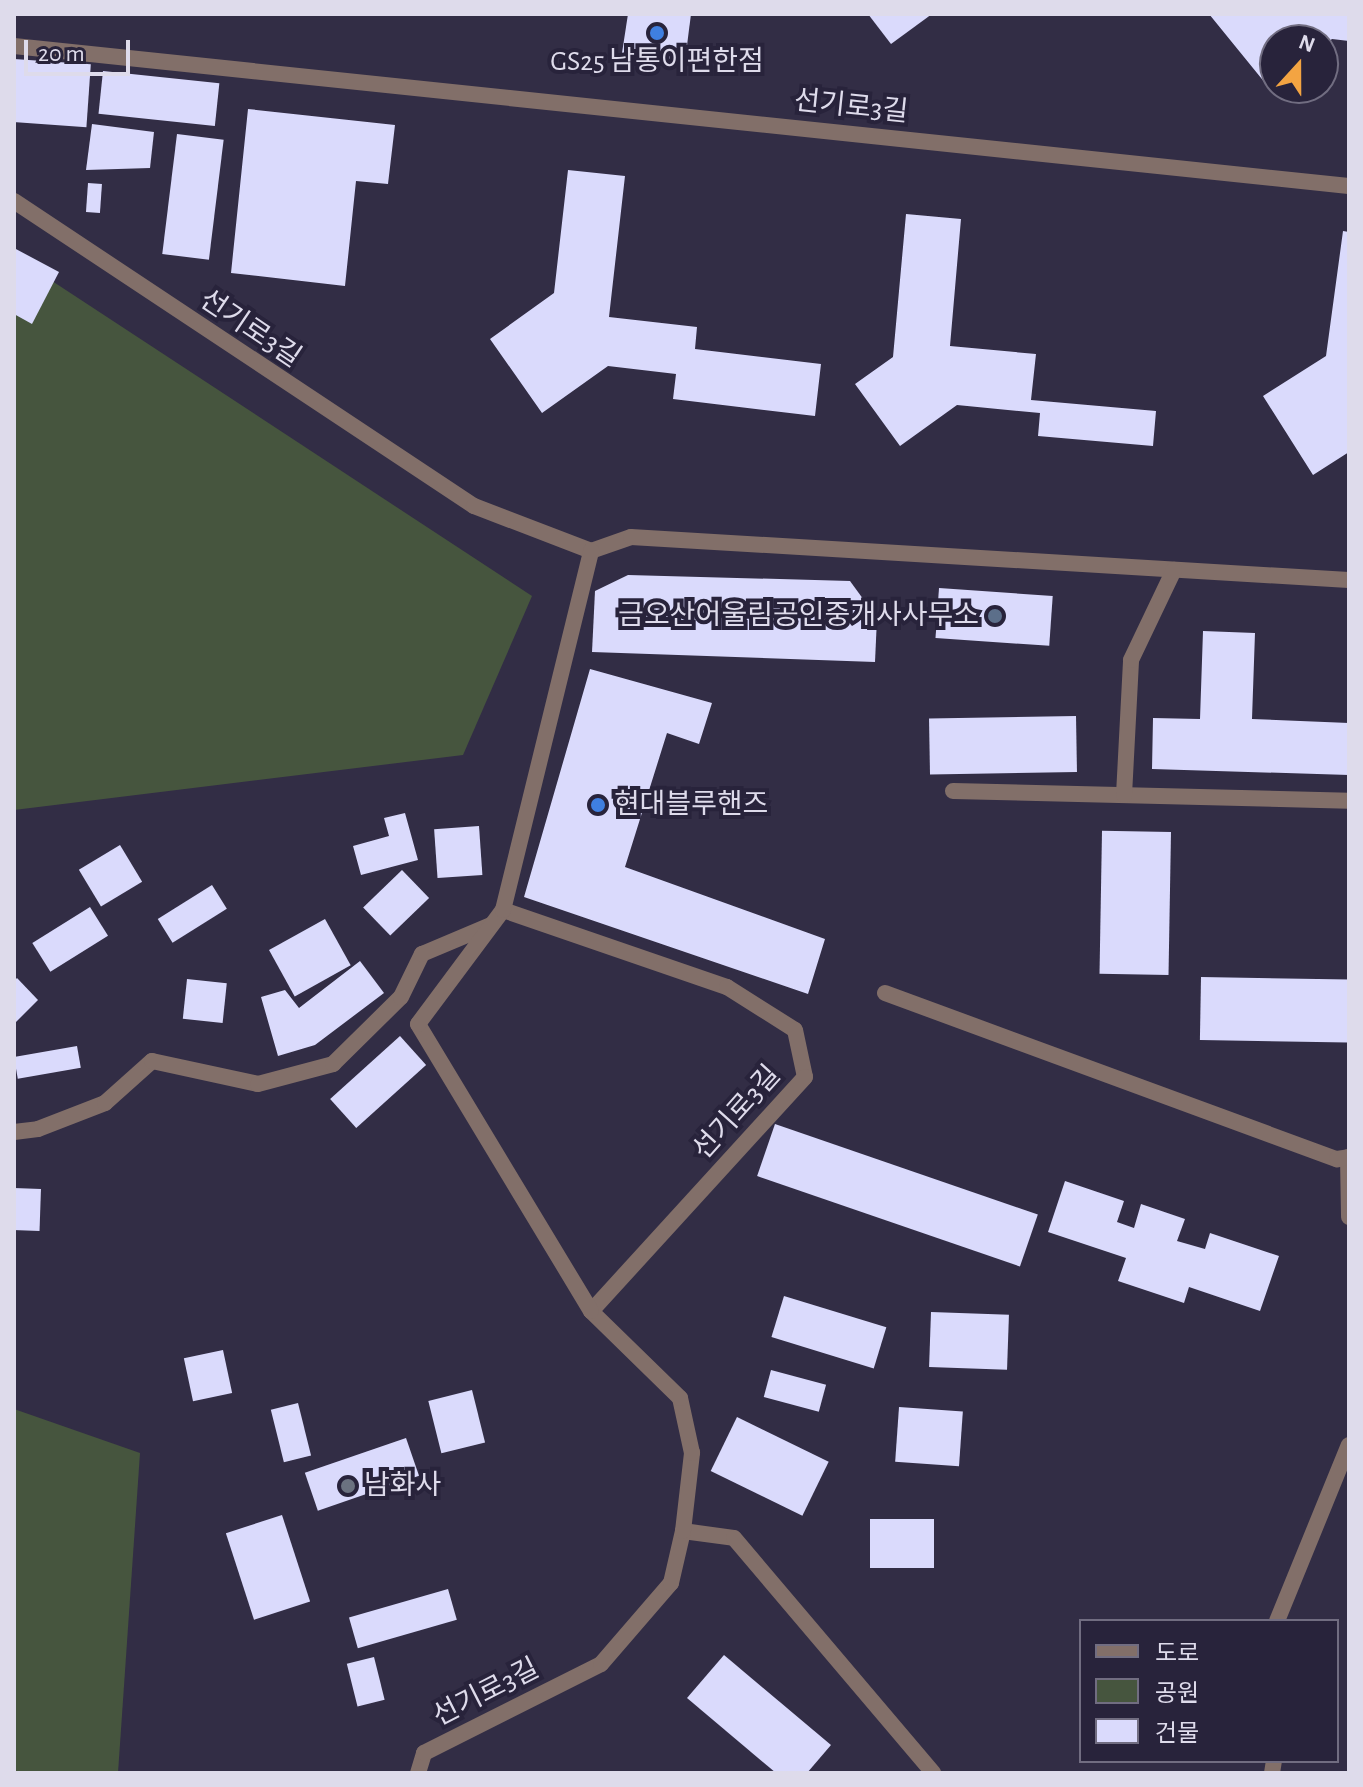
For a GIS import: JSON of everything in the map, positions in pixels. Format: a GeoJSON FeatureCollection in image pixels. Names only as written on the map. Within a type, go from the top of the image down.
{"type":"FeatureCollection","features":[{"type":"Feature","properties":{"kind":"street","name":"선기로3길"},"geometry":{"type":"LineString","coordinates":[[14,46],[1349,186]]}},
{"type":"Feature","properties":{"kind":"street","name":"선기로3길"},"geometry":{"type":"LineString","coordinates":[[14,201],[474,506],[591,551],[503,910],[418,1024],[591,1311],[680,1398],[692,1453],[683,1531],[671,1583],[601,1664],[424,1753],[418,1773]]}},
{"type":"Feature","properties":{"kind":"street"},"geometry":{"type":"LineString","coordinates":[[591,551],[631,537],[1349,580]]}},
{"type":"Feature","properties":{"kind":"street"},"geometry":{"type":"LineString","coordinates":[[1124,795],[1131,660],[1174,570]]}},
{"type":"Feature","properties":{"kind":"street"},"geometry":{"type":"LineString","coordinates":[[953,791],[1349,801]]}},
{"type":"Feature","properties":{"kind":"street","name":"선기로3길"},"geometry":{"type":"LineString","coordinates":[[503,910],[727,987],[795,1030],[805,1077],[591,1311]]}},
{"type":"Feature","properties":{"kind":"street"},"geometry":{"type":"LineString","coordinates":[[14,1132],[38,1129],[105,1103],[152,1061],[258,1084],[333,1064],[401,997],[422,954],[493,924]]}},
{"type":"Feature","properties":{"kind":"street"},"geometry":{"type":"LineString","coordinates":[[885,993],[1337,1159],[1348,1157],[1349,1217]]}},
{"type":"Feature","properties":{"kind":"street"},"geometry":{"type":"LineString","coordinates":[[1278,1619],[1349,1445]]}},
{"type":"Feature","properties":{"kind":"street"},"geometry":{"type":"LineString","coordinates":[[683,1531],[734,1538],[933,1773]]}},
{"type":"Feature","properties":{"kind":"green space"},"geometry":{"type":"Polygon","coordinates":[[[14,256],[532,596],[463,755],[14,810],[14,256]]]}},
{"type":"Feature","properties":{"kind":"green space"},"geometry":{"type":"Polygon","coordinates":[[[14,1409],[140,1453],[118,1773],[14,1773],[14,1409]]]}},
{"type":"Feature","properties":{"kind":"building","name":"GS25 남통이편한점"},"geometry":{"type":"Polygon","coordinates":[[[628,14],[691,14],[685,61],[622,53],[628,14]]]}},
{"type":"Feature","properties":{"kind":"building"},"geometry":{"type":"Polygon","coordinates":[[[868,14],[932,14],[891,44],[868,14]]]}},
{"type":"Feature","properties":{"kind":"building"},"geometry":{"type":"Polygon","coordinates":[[[1209,14],[1349,14],[1349,41],[1339,40],[1339,24],[1259,24],[1259,75],[1209,14]]]}},
{"type":"Feature","properties":{"kind":"building"},"geometry":{"type":"Polygon","coordinates":[[[14,59],[91,64],[86,127],[14,122],[14,59]]]}},
{"type":"Feature","properties":{"kind":"building"},"geometry":{"type":"Polygon","coordinates":[[[103,71],[219,83],[215,126],[99,114],[103,71]]]}},
{"type":"Feature","properties":{"kind":"building"},"geometry":{"type":"Polygon","coordinates":[[[248,109],[395,125],[388,184],[356,181],[345,286],[231,273],[248,109]]]}},
{"type":"Feature","properties":{"kind":"building"},"geometry":{"type":"Polygon","coordinates":[[[92,124],[154,132],[150,168],[86,170],[92,124]]]}},
{"type":"Feature","properties":{"kind":"building"},"geometry":{"type":"Polygon","coordinates":[[[177,134],[224,140],[209,260],[162,254],[177,134]]]}},
{"type":"Feature","properties":{"kind":"building"},"geometry":{"type":"Polygon","coordinates":[[[568,170],[625,176],[609,317],[697,327],[695,349],[821,364],[815,416],[673,399],[676,374],[608,366],[542,413],[490,339],[554,293],[568,170]]]}},
{"type":"Feature","properties":{"kind":"building"},"geometry":{"type":"Polygon","coordinates":[[[88,183],[102,184],[100,213],[86,212],[88,183]]]}},
{"type":"Feature","properties":{"kind":"building"},"geometry":{"type":"Polygon","coordinates":[[[906,214],[961,219],[950,346],[1036,354],[1031,400],[1156,411],[1153,446],[1038,436],[1040,413],[957,405],[900,446],[855,384],[893,357],[906,214]]]}},
{"type":"Feature","properties":{"kind":"building"},"geometry":{"type":"Polygon","coordinates":[[[1343,231],[1349,232],[1349,452],[1313,475],[1263,396],[1326,356],[1343,231]]]}},
{"type":"Feature","properties":{"kind":"building"},"geometry":{"type":"Polygon","coordinates":[[[14,248],[59,272],[32,324],[14,314],[14,248]]]}},
{"type":"Feature","properties":{"kind":"building"},"geometry":{"type":"Polygon","coordinates":[[[628,575],[850,581],[877,618],[875,662],[592,652],[595,591],[628,575]]]}},
{"type":"Feature","properties":{"kind":"building","name":"금오산어울림공인중개사사무소"},"geometry":{"type":"Polygon","coordinates":[[[939,588],[1053,596],[1049,646],[936,638],[939,588]]]}},
{"type":"Feature","properties":{"kind":"building"},"geometry":{"type":"Polygon","coordinates":[[[1203,631],[1255,633],[1252,719],[1349,723],[1349,775],[1152,769],[1153,718],[1200,719],[1203,631]]]}},
{"type":"Feature","properties":{"kind":"building","name":"현대블루핸즈"},"geometry":{"type":"Polygon","coordinates":[[[590,669],[712,703],[699,744],[667,733],[625,867],[825,939],[808,994],[524,897],[590,669]]]}},
{"type":"Feature","properties":{"kind":"building"},"geometry":{"type":"Polygon","coordinates":[[[1076,716],[1077,772],[930,775],[929,719],[1076,716]]]}},
{"type":"Feature","properties":{"kind":"building"},"geometry":{"type":"Polygon","coordinates":[[[405,813],[418,860],[361,875],[353,846],[389,836],[384,818],[405,813]]]}},
{"type":"Feature","properties":{"kind":"building"},"geometry":{"type":"Polygon","coordinates":[[[479,826],[482,875],[438,878],[434,829],[479,826]]]}},
{"type":"Feature","properties":{"kind":"building"},"geometry":{"type":"Polygon","coordinates":[[[1102,831],[1171,832],[1169,975],[1100,974],[1102,831]]]}},
{"type":"Feature","properties":{"kind":"building"},"geometry":{"type":"Polygon","coordinates":[[[120,845],[142,882],[101,907],[79,870],[120,845]]]}},
{"type":"Feature","properties":{"kind":"building"},"geometry":{"type":"Polygon","coordinates":[[[402,870],[429,898],[390,936],[363,908],[402,870]]]}},
{"type":"Feature","properties":{"kind":"building"},"geometry":{"type":"Polygon","coordinates":[[[212,885],[227,909],[173,943],[158,919],[212,885]]]}},
{"type":"Feature","properties":{"kind":"building"},"geometry":{"type":"Polygon","coordinates":[[[90,907],[108,936],[50,972],[32,943],[90,907]]]}},
{"type":"Feature","properties":{"kind":"building"},"geometry":{"type":"Polygon","coordinates":[[[325,919],[351,965],[295,996],[269,950],[325,919]]]}},
{"type":"Feature","properties":{"kind":"building"},"geometry":{"type":"Polygon","coordinates":[[[360,961],[384,993],[315,1045],[278,1056],[261,997],[285,990],[299,1008],[360,961]]]}},
{"type":"Feature","properties":{"kind":"building"},"geometry":{"type":"Polygon","coordinates":[[[1201,977],[1349,980],[1348,1043],[1200,1040],[1201,977]]]}},
{"type":"Feature","properties":{"kind":"building"},"geometry":{"type":"Polygon","coordinates":[[[17,978],[38,1000],[14,1024],[14,981],[17,978]]]}},
{"type":"Feature","properties":{"kind":"building"},"geometry":{"type":"Polygon","coordinates":[[[187,979],[227,983],[223,1023],[183,1019],[187,979]]]}},
{"type":"Feature","properties":{"kind":"building"},"geometry":{"type":"Polygon","coordinates":[[[400,1036],[426,1065],[356,1128],[330,1099],[400,1036]]]}},
{"type":"Feature","properties":{"kind":"building"},"geometry":{"type":"Polygon","coordinates":[[[77,1046],[81,1068],[18,1079],[14,1057],[77,1046]]]}},
{"type":"Feature","properties":{"kind":"building"},"geometry":{"type":"Polygon","coordinates":[[[775,1124],[1038,1215],[1020,1267],[757,1176],[775,1124]]]}},
{"type":"Feature","properties":{"kind":"building"},"geometry":{"type":"Polygon","coordinates":[[[1065,1181],[1124,1201],[1117,1222],[1134,1228],[1141,1204],[1185,1219],[1177,1241],[1205,1249],[1210,1233],[1279,1256],[1260,1311],[1189,1287],[1184,1303],[1118,1281],[1126,1258],[1048,1232],[1065,1181]]]}},
{"type":"Feature","properties":{"kind":"building"},"geometry":{"type":"Polygon","coordinates":[[[14,1188],[41,1189],[40,1231],[14,1230],[14,1188]]]}},
{"type":"Feature","properties":{"kind":"building"},"geometry":{"type":"Polygon","coordinates":[[[784,1296],[886,1327],[874,1368],[771,1337],[784,1296]]]}},
{"type":"Feature","properties":{"kind":"building"},"geometry":{"type":"Polygon","coordinates":[[[931,1312],[1009,1315],[1007,1370],[929,1367],[931,1312]]]}},
{"type":"Feature","properties":{"kind":"building"},"geometry":{"type":"Polygon","coordinates":[[[223,1350],[232,1393],[193,1401],[184,1358],[223,1350]]]}},
{"type":"Feature","properties":{"kind":"building"},"geometry":{"type":"Polygon","coordinates":[[[771,1370],[826,1385],[819,1412],[764,1397],[771,1370]]]}},
{"type":"Feature","properties":{"kind":"building"},"geometry":{"type":"Polygon","coordinates":[[[472,1390],[485,1442],[441,1453],[428,1401],[472,1390]]]}},
{"type":"Feature","properties":{"kind":"building"},"geometry":{"type":"Polygon","coordinates":[[[298,1403],[311,1455],[284,1462],[271,1410],[298,1403]]]}},
{"type":"Feature","properties":{"kind":"building"},"geometry":{"type":"Polygon","coordinates":[[[899,1407],[963,1411],[959,1466],[895,1462],[899,1407]]]}},
{"type":"Feature","properties":{"kind":"building"},"geometry":{"type":"Polygon","coordinates":[[[737,1417],[829,1462],[802,1516],[711,1471],[737,1417]]]}},
{"type":"Feature","properties":{"kind":"building"},"geometry":{"type":"Polygon","coordinates":[[[406,1438],[419,1476],[318,1511],[305,1473],[406,1438]]]}},
{"type":"Feature","properties":{"kind":"building"},"geometry":{"type":"Polygon","coordinates":[[[282,1515],[310,1602],[254,1620],[226,1533],[282,1515]]]}},
{"type":"Feature","properties":{"kind":"building"},"geometry":{"type":"Polygon","coordinates":[[[870,1519],[934,1519],[934,1568],[870,1568],[870,1519]]]}},
{"type":"Feature","properties":{"kind":"building"},"geometry":{"type":"Polygon","coordinates":[[[448,1589],[457,1620],[358,1648],[349,1617],[448,1589]]]}},
{"type":"Feature","properties":{"kind":"building"},"geometry":{"type":"Polygon","coordinates":[[[724,1655],[831,1745],[807,1773],[776,1773],[687,1698],[724,1655]]]}},
{"type":"Feature","properties":{"kind":"building"},"geometry":{"type":"Polygon","coordinates":[[[374,1657],[385,1700],[357,1706],[347,1664],[374,1657]]]}},
{"type":"Feature","properties":{"kind":"place","name":"GS25 남통이편한점"},"geometry":{"type":"Point","coordinates":[657,33]}},
{"type":"Feature","properties":{"kind":"place","name":"금오산어울림공인중개사사무소"},"geometry":{"type":"Point","coordinates":[995,616]}},
{"type":"Feature","properties":{"kind":"place","name":"현대블루핸즈"},"geometry":{"type":"Point","coordinates":[598,805]}},
{"type":"Feature","properties":{"kind":"place","name":"남화사"},"geometry":{"type":"Point","coordinates":[348,1486]}}]}
